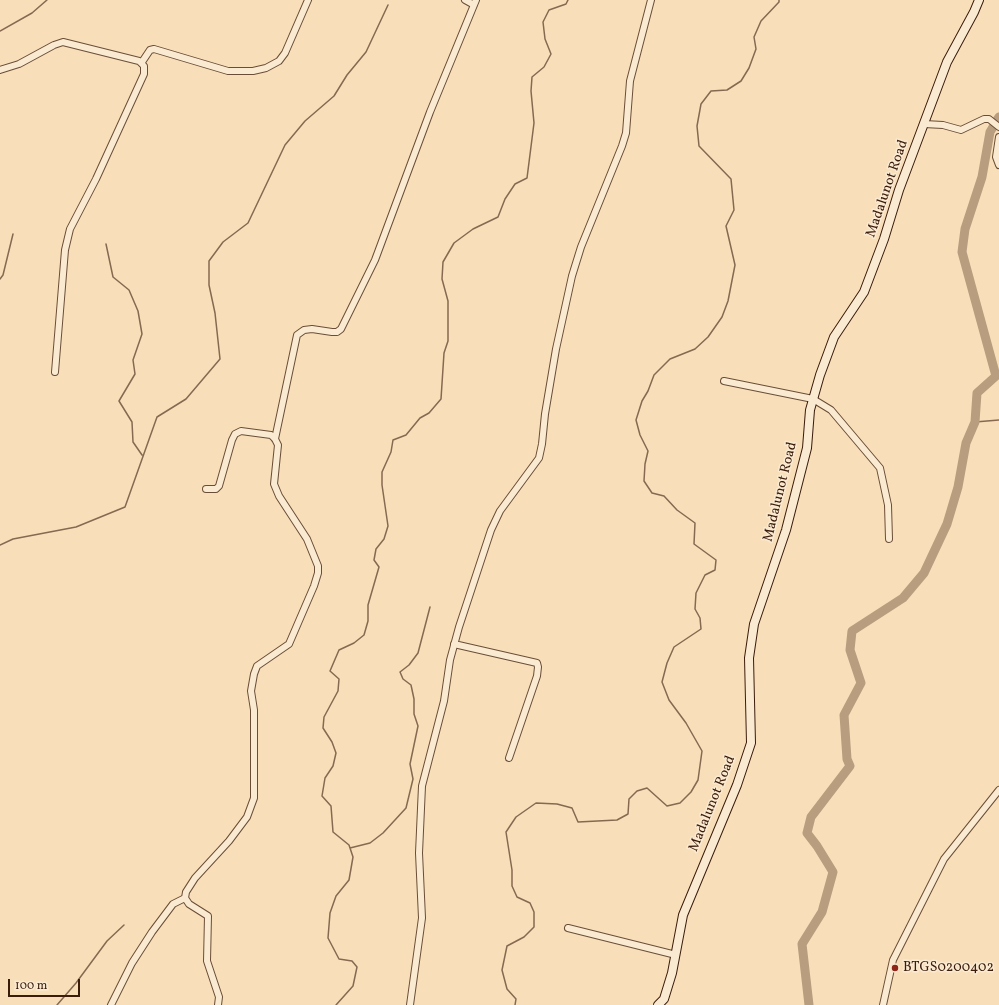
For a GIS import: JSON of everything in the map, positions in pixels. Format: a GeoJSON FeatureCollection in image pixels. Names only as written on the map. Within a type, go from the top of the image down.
{"type":"FeatureCollection","features":[{"type":"Feature","properties":{"kind":"main road","name":"Madalunot Road"},"geometry":{"type":"LineString","coordinates":[[658,1005],[664,999],[672,973],[683,915],[737,785],[751,743],[749,658],[754,624],[786,530],[807,448],[810,410],[813,399],[834,337],[864,292],[884,239],[899,190],[947,62],[979,0]]}},
{"type":"Feature","properties":{"kind":"street"},"geometry":{"type":"LineString","coordinates":[[142,62],[150,50],[154,49],[228,71],[246,72],[266,68],[279,61],[285,53],[308,0]]}},
{"type":"Feature","properties":{"kind":"street"},"geometry":{"type":"LineString","coordinates":[[275,439],[297,335],[304,330],[312,329],[337,332],[341,328],[375,260],[430,112],[475,2],[465,0]]}},
{"type":"Feature","properties":{"kind":"street"},"geometry":{"type":"LineString","coordinates":[[410,1005],[422,918],[419,854],[422,786],[443,706],[450,660],[491,530],[500,511],[539,458],[556,349],[572,276],[581,247],[626,133],[630,81],[651,0]]}},
{"type":"Feature","properties":{"kind":"street"},"geometry":{"type":"LineString","coordinates":[[0,70],[19,64],[54,45],[63,42],[142,62]]}},
{"type":"Feature","properties":{"kind":"street"},"geometry":{"type":"LineString","coordinates":[[55,372],[65,250],[70,229],[96,179],[144,74],[144,66],[142,62]]}},
{"type":"Feature","properties":{"kind":"street"},"geometry":{"type":"LineString","coordinates":[[924,124],[943,125],[961,130],[984,119],[989,119],[999,127]]}},
{"type":"Feature","properties":{"kind":"street"},"geometry":{"type":"LineString","coordinates":[[999,137],[996,157],[999,165]]}},
{"type":"Feature","properties":{"kind":"street"},"geometry":{"type":"LineString","coordinates":[[724,381],[813,399],[831,410],[880,468],[888,505],[889,539]]}},
{"type":"Feature","properties":{"kind":"street"},"geometry":{"type":"LineString","coordinates":[[206,489],[216,489],[219,486],[235,434],[241,431],[271,435],[278,445],[274,484],[279,496],[307,539],[318,566],[318,573],[289,644],[257,666],[254,674],[251,691],[254,710],[254,798],[246,818],[229,841],[195,878],[186,892],[185,898],[189,904],[208,916],[207,961],[219,997],[218,1005]]}},
{"type":"Feature","properties":{"kind":"street"},"geometry":{"type":"LineString","coordinates":[[454,644],[537,662],[537,676],[509,758]]}},
{"type":"Feature","properties":{"kind":"street"},"geometry":{"type":"LineString","coordinates":[[883,1005],[893,960],[944,859],[999,790]]}},
{"type":"Feature","properties":{"kind":"street"},"geometry":{"type":"LineString","coordinates":[[111,1005],[132,963],[152,932],[173,904],[185,898]]}},
{"type":"Feature","properties":{"kind":"street"},"geometry":{"type":"LineString","coordinates":[[568,928],[676,954]]}},
{"type":"Feature","properties":{"kind":"waterway"},"geometry":{"type":"LineString","coordinates":[[0,31],[32,13],[47,0]]}},
{"type":"Feature","properties":{"kind":"waterway"},"geometry":{"type":"LineString","coordinates":[[336,1005],[353,986],[357,967],[352,961],[339,959],[328,938],[330,913],[336,896],[349,880],[353,857],[349,845],[333,832],[331,806],[322,796],[325,778],[333,766],[336,753],[332,742],[323,728],[324,717],[338,691],[339,679],[330,671],[339,650],[354,643],[364,635],[368,621],[368,605],[379,567],[374,560],[376,549],[384,539],[388,526],[382,485],[382,472],[391,452],[393,440],[406,435],[420,418],[429,413],[441,399],[444,353],[448,341],[448,301],[442,279],[443,262],[454,243],[473,229],[498,217],[505,199],[515,184],[527,178],[534,123],[531,91],[532,77],[544,67],[551,54],[545,39],[543,22],[549,10],[566,4],[568,0]]}},
{"type":"Feature","properties":{"kind":"waterway"},"geometry":{"type":"LineString","coordinates":[[515,1005],[516,999],[507,989],[502,970],[507,946],[524,937],[534,927],[534,912],[530,903],[517,897],[512,886],[512,870],[506,832],[516,817],[536,803],[557,804],[572,808],[578,822],[617,820],[628,814],[629,799],[637,791],[647,788],[667,806],[680,803],[691,792],[698,780],[702,751],[686,723],[669,700],[662,682],[667,663],[674,647],[701,629],[700,618],[695,609],[696,593],[705,575],[715,570],[716,560],[694,544],[695,523],[677,510],[664,496],[652,493],[644,481],[645,464],[648,451],[640,435],[636,420],[642,401],[648,391],[654,375],[670,359],[695,349],[708,337],[722,317],[728,301],[735,265],[726,226],[734,210],[731,179],[699,146],[697,126],[701,104],[711,91],[727,90],[741,81],[749,68],[756,49],[754,37],[761,21],[779,2],[779,0]]}},
{"type":"Feature","properties":{"kind":"waterway"},"geometry":{"type":"LineString","coordinates":[[0,545],[13,539],[76,527],[125,507],[157,417],[186,399],[220,359],[215,313],[209,285],[209,261],[223,242],[248,223],[285,145],[305,121],[334,96],[347,75],[366,52],[388,5]]}},
{"type":"Feature","properties":{"kind":"waterway"},"geometry":{"type":"LineString","coordinates":[[809,1005],[802,944],[822,912],[833,872],[807,833],[811,817],[850,766],[847,759],[844,715],[861,683],[850,650],[852,631],[903,598],[924,573],[947,524],[958,487],[966,443],[975,422],[977,393],[996,376],[962,252],[965,229],[982,177],[990,132],[993,127]]}},
{"type":"Feature","properties":{"kind":"waterway"},"geometry":{"type":"LineString","coordinates":[[0,279],[3,275],[13,234]]}},
{"type":"Feature","properties":{"kind":"waterway"},"geometry":{"type":"LineString","coordinates":[[106,244],[113,277],[129,290],[138,311],[142,334],[133,360],[135,374],[119,401],[132,422],[133,442],[142,455]]}},
{"type":"Feature","properties":{"kind":"waterway"},"geometry":{"type":"LineString","coordinates":[[975,422],[999,420]]}},
{"type":"Feature","properties":{"kind":"waterway"},"geometry":{"type":"LineString","coordinates":[[350,848],[370,843],[383,833],[406,808],[413,779],[410,764],[418,726],[414,714],[414,699],[411,685],[403,679],[400,672],[409,665],[418,653],[430,607]]}},
{"type":"Feature","properties":{"kind":"waterway"},"geometry":{"type":"LineString","coordinates":[[57,1005],[76,983],[107,941],[124,925]]}},
{"type":"Feature","properties":{"kind":"place","name":"BTGS0200402"},"geometry":{"type":"Point","coordinates":[895,968]}}]}
